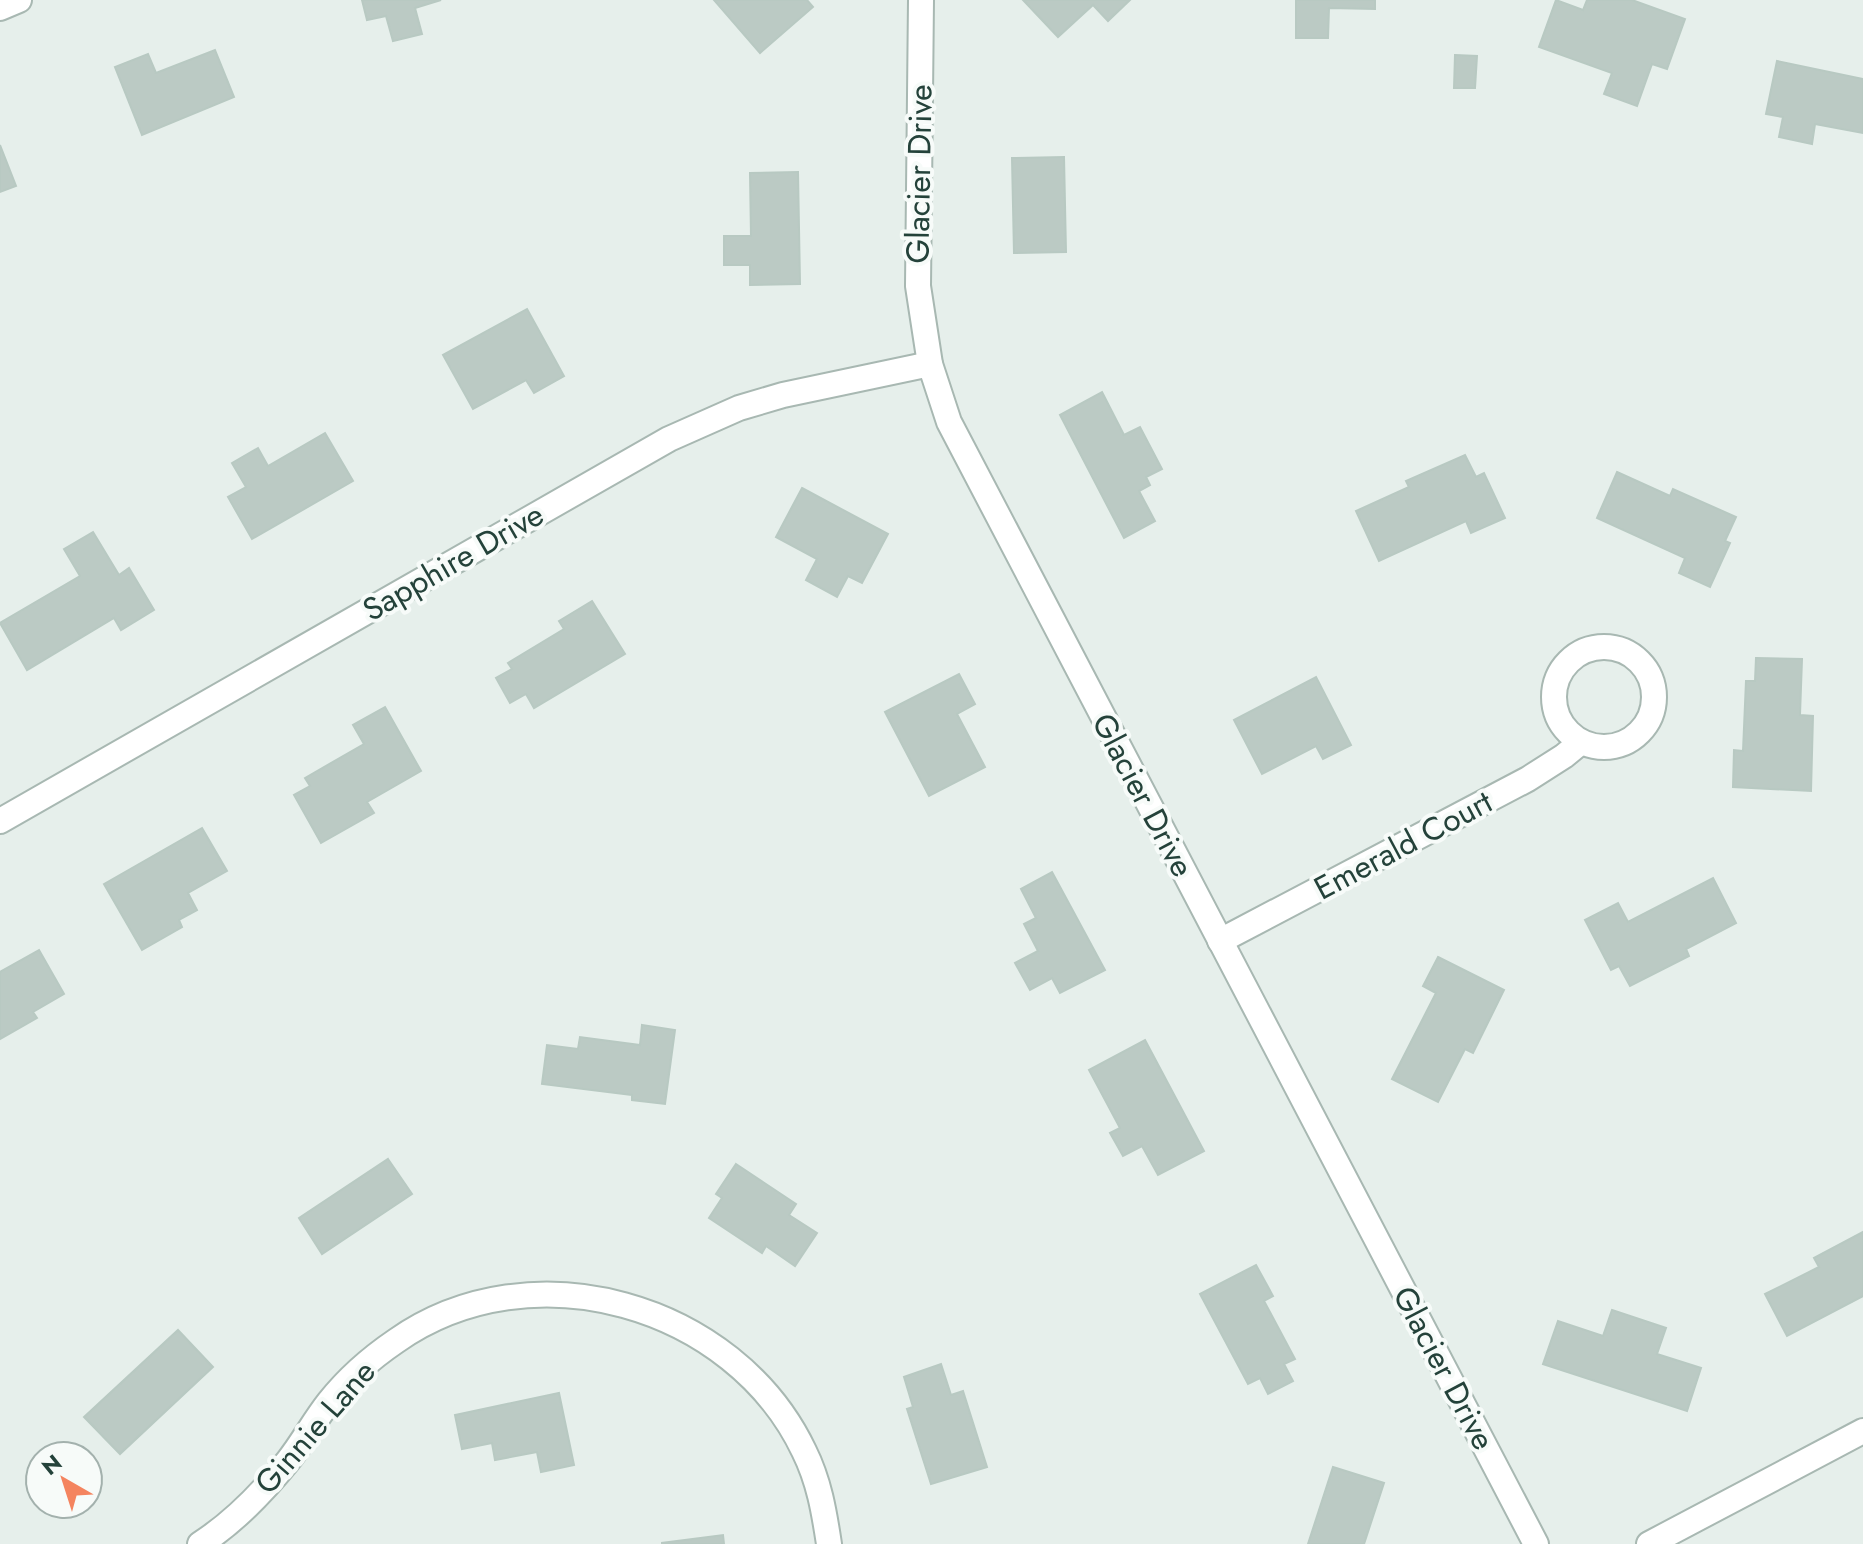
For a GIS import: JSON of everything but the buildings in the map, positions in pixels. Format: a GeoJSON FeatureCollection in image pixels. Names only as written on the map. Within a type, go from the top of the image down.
{"type":"FeatureCollection","features":[{"type":"Feature","properties":{"kind":"street"},"geometry":{"type":"LineString","coordinates":[[0,8],[19,0]]}},
{"type":"Feature","properties":{"kind":"street","name":"Glacier Drive"},"geometry":{"type":"LineString","coordinates":[[921,0],[918,286],[930,364],[949,422],[1536,1544]]}},
{"type":"Feature","properties":{"kind":"street","name":"Sapphire Drive"},"geometry":{"type":"LineString","coordinates":[[0,821],[669,439],[739,408],[783,395],[930,364]]}},
{"type":"Feature","properties":{"kind":"street"},"geometry":{"type":"LineString","coordinates":[[1594,648],[1612,648],[1636,658],[1650,678],[1654,695],[1652,713],[1643,729],[1623,744],[1597,747],[1581,742],[1562,725],[1555,709],[1557,679],[1562,670],[1574,657],[1594,648]]}},
{"type":"Feature","properties":{"kind":"street","name":"Emerald Court"},"geometry":{"type":"LineString","coordinates":[[1220,941],[1528,779],[1581,742]]}},
{"type":"Feature","properties":{"kind":"street","name":"Ginnie Lane"},"geometry":{"type":"LineString","coordinates":[[200,1544],[247,1505],[287,1462],[330,1401],[363,1366],[399,1339],[434,1320],[480,1303],[523,1295],[573,1295],[621,1303],[668,1319],[707,1341],[749,1374],[778,1408],[804,1450],[822,1496],[829,1544]]}},
{"type":"Feature","properties":{"kind":"street"},"geometry":{"type":"LineString","coordinates":[[1649,1544],[1863,1431]]}}]}
